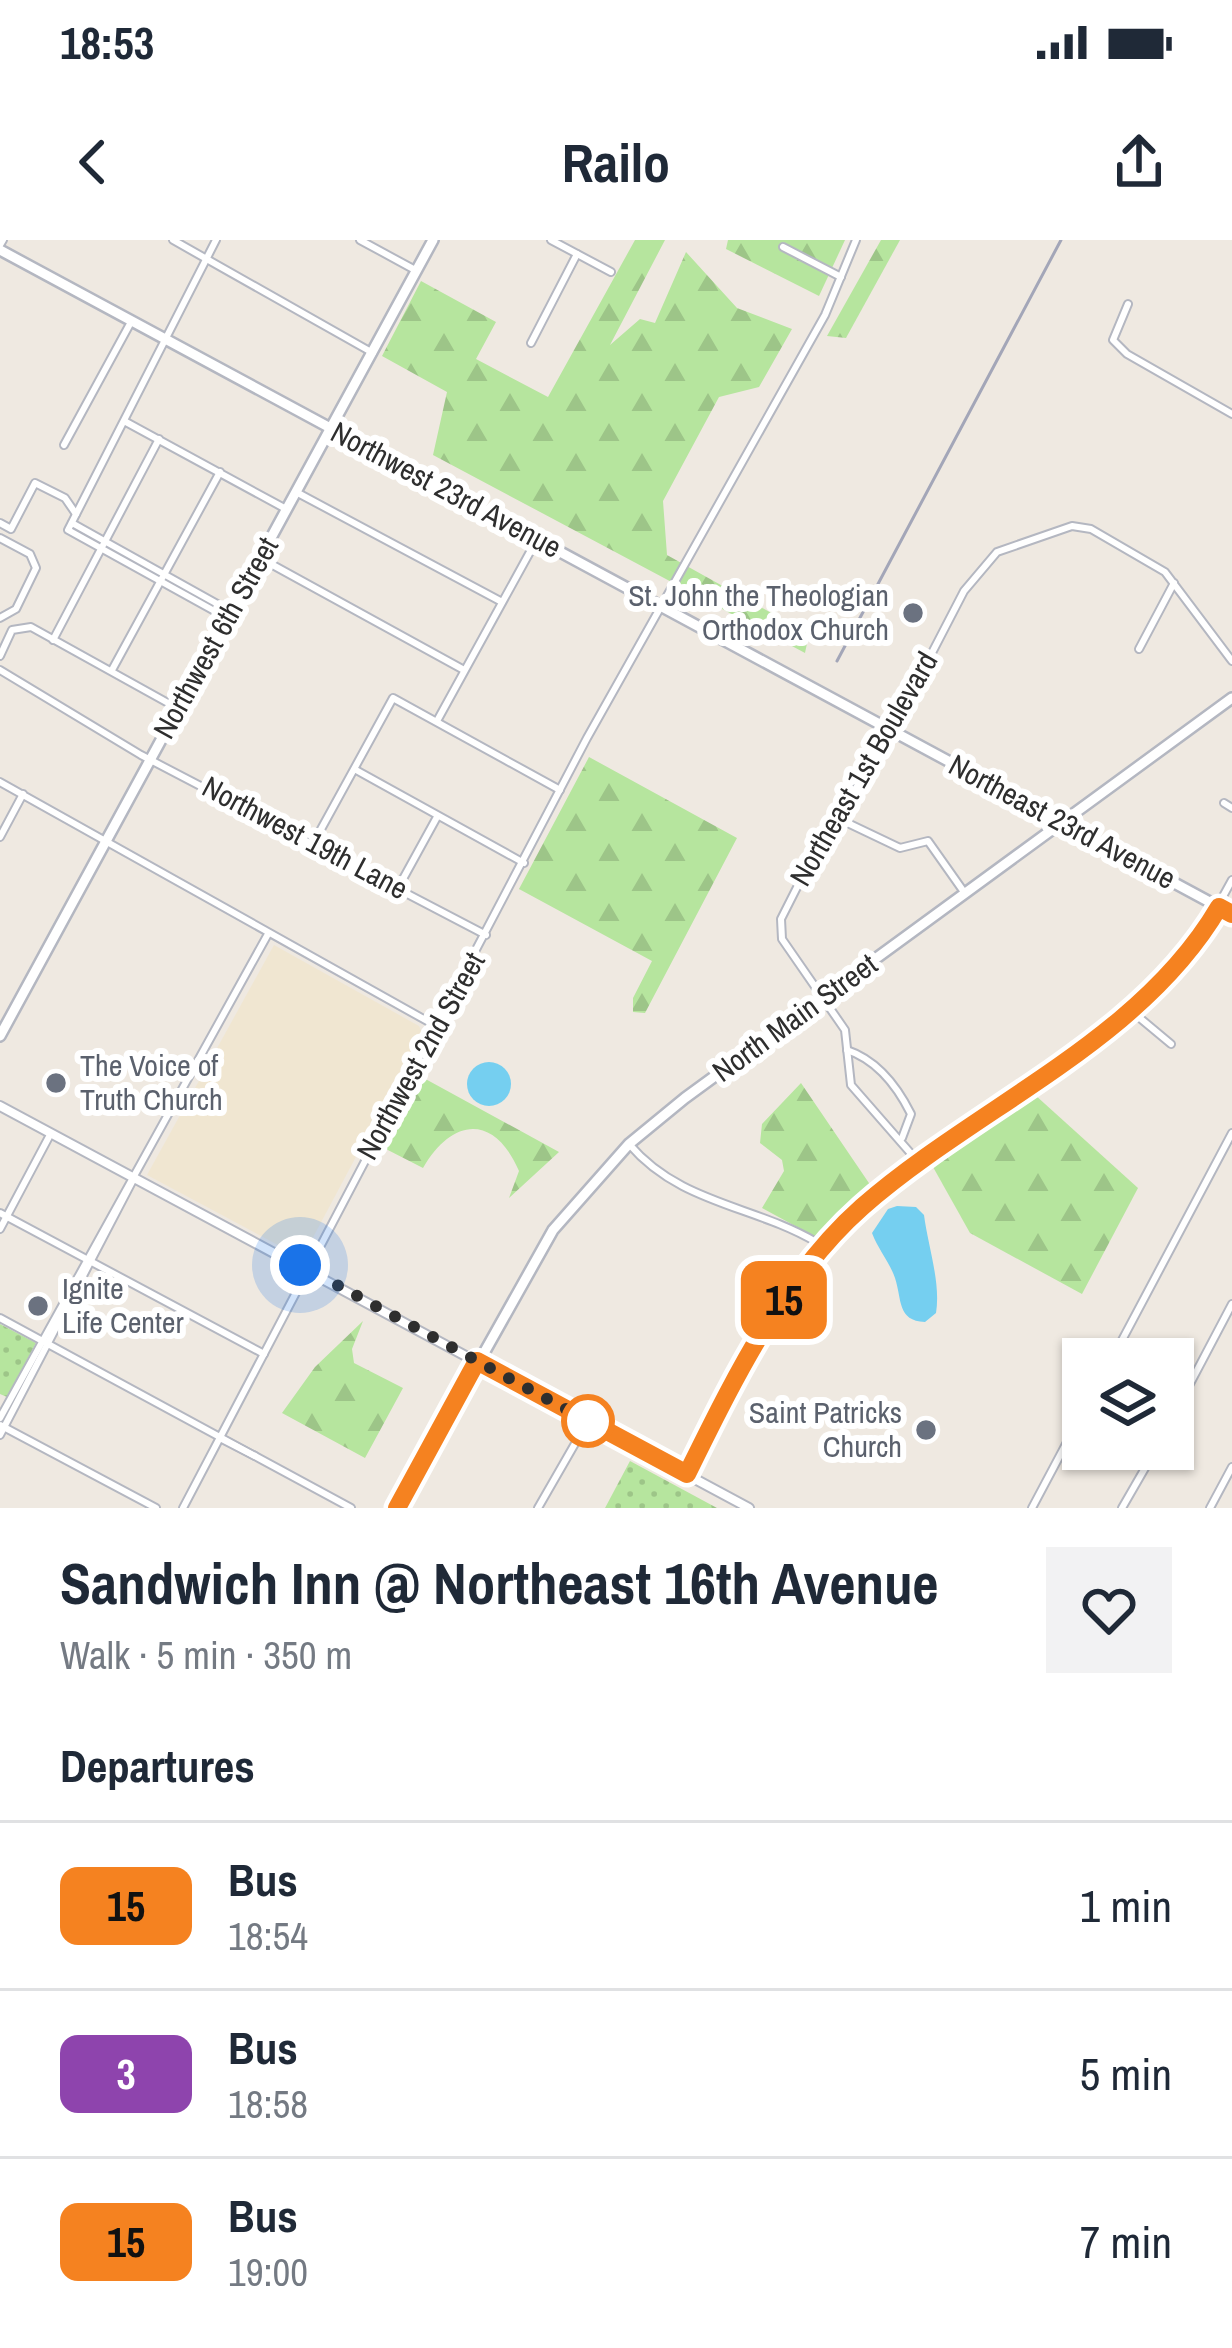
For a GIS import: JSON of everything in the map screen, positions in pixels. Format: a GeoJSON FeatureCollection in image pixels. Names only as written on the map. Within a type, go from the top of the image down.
{"type":"FeatureCollection","features":[{"type":"Feature","properties":{"kind":"main road","name":"Northwest 6th Street"},"geometry":{"type":"LineString","coordinates":[[0,1036],[433,240]]}},
{"type":"Feature","properties":{"kind":"main road","name":"Northwest 23rd Avenue"},"geometry":{"type":"LineString","coordinates":[[1,245],[131,321],[892,730]]}},
{"type":"Feature","properties":{"kind":"main road","name":"North Main Street"},"geometry":{"type":"LineString","coordinates":[[397,1508],[553,1231],[629,1144],[1232,698]]}},
{"type":"Feature","properties":{"kind":"main road","name":"Northeast 23rd Avenue"},"geometry":{"type":"LineString","coordinates":[[892,730],[1232,914]]}},
{"type":"Feature","properties":{"kind":"street"},"geometry":{"type":"LineString","coordinates":[[173,240],[373,353]]}},
{"type":"Feature","properties":{"kind":"street"},"geometry":{"type":"LineString","coordinates":[[72,522],[216,240]]}},
{"type":"Feature","properties":{"kind":"street"},"geometry":{"type":"LineString","coordinates":[[360,240],[417,271]]}},
{"type":"Feature","properties":{"kind":"street"},"geometry":{"type":"LineString","coordinates":[[551,240],[610,272]]}},
{"type":"Feature","properties":{"kind":"street","name":"Northwest 2nd Street"},"geometry":{"type":"LineString","coordinates":[[183,1508],[560,790],[660,604],[669,600],[841,277],[856,240]]}},
{"type":"Feature","properties":{"kind":"street"},"geometry":{"type":"LineString","coordinates":[[782,247],[841,277]]}},
{"type":"Feature","properties":{"kind":"street"},"geometry":{"type":"LineString","coordinates":[[531,343],[577,254]]}},
{"type":"Feature","properties":{"kind":"street"},"geometry":{"type":"LineString","coordinates":[[1128,304],[1113,340],[1127,354],[1232,415]]}},
{"type":"Feature","properties":{"kind":"street"},"geometry":{"type":"LineString","coordinates":[[64,445],[131,321]]}},
{"type":"Feature","properties":{"kind":"street"},"geometry":{"type":"LineString","coordinates":[[126,422],[286,509]]}},
{"type":"Feature","properties":{"kind":"street"},"geometry":{"type":"LineString","coordinates":[[53,640],[159,439]]}},
{"type":"Feature","properties":{"kind":"street"},"geometry":{"type":"LineString","coordinates":[[112,670],[220,472]]}},
{"type":"Feature","properties":{"kind":"street"},"geometry":{"type":"LineString","coordinates":[[0,523],[11,529],[35,483],[65,498],[72,522],[102,544],[229,614]]}},
{"type":"Feature","properties":{"kind":"street"},"geometry":{"type":"LineString","coordinates":[[296,491],[502,602]]}},
{"type":"Feature","properties":{"kind":"street","name":"Northeast 1st Boulevard"},"geometry":{"type":"LineString","coordinates":[[823,998],[782,939],[781,919],[835,817],[864,782],[964,591],[997,552],[1072,526],[1090,529],[1139,555],[1174,583],[1232,661]]}},
{"type":"Feature","properties":{"kind":"street"},"geometry":{"type":"LineString","coordinates":[[0,538],[30,554],[36,568],[16,609],[0,618]]}},
{"type":"Feature","properties":{"kind":"street"},"geometry":{"type":"LineString","coordinates":[[437,721],[537,538]]}},
{"type":"Feature","properties":{"kind":"street"},"geometry":{"type":"LineString","coordinates":[[260,558],[464,670]]}},
{"type":"Feature","properties":{"kind":"street"},"geometry":{"type":"LineString","coordinates":[[1139,649],[1174,583]]}},
{"type":"Feature","properties":{"kind":"street"},"geometry":{"type":"LineString","coordinates":[[0,656],[12,630],[20,625],[177,708]]}},
{"type":"Feature","properties":{"kind":"street","name":"Northwest 19th Lane"},"geometry":{"type":"LineString","coordinates":[[0,670],[150,758],[486,935]]}},
{"type":"Feature","properties":{"kind":"street"},"geometry":{"type":"LineString","coordinates":[[314,842],[393,698],[560,790]]}},
{"type":"Feature","properties":{"kind":"street"},"geometry":{"type":"LineString","coordinates":[[356,770],[524,863]]}},
{"type":"Feature","properties":{"kind":"street"},"geometry":{"type":"LineString","coordinates":[[0,782],[436,1026]]}},
{"type":"Feature","properties":{"kind":"street"},"geometry":{"type":"LineString","coordinates":[[0,837],[23,794]]}},
{"type":"Feature","properties":{"kind":"street"},"geometry":{"type":"LineString","coordinates":[[1223,803],[1232,808]]}},
{"type":"Feature","properties":{"kind":"street"},"geometry":{"type":"LineString","coordinates":[[398,888],[437,816]]}},
{"type":"Feature","properties":{"kind":"street"},"geometry":{"type":"LineString","coordinates":[[835,817],[900,848],[917,839],[928,841],[966,895]]}},
{"type":"Feature","properties":{"kind":"street"},"geometry":{"type":"LineString","coordinates":[[687,1474],[732,1388],[817,1253],[865,1205],[1129,1009],[1185,960],[1232,880]]}},
{"type":"Feature","properties":{"kind":"street"},"geometry":{"type":"LineString","coordinates":[[156,1508],[1,1426],[268,934]]}},
{"type":"Feature","properties":{"kind":"street"},"geometry":{"type":"LineString","coordinates":[[823,998],[845,1030],[851,1085],[920,1164]]}},
{"type":"Feature","properties":{"kind":"street"},"geometry":{"type":"LineString","coordinates":[[1129,1009],[1171,1044]]}},
{"type":"Feature","properties":{"kind":"street"},"geometry":{"type":"LineString","coordinates":[[847,1050],[875,1064],[905,1102],[911,1114],[902,1138]]}},
{"type":"Feature","properties":{"kind":"street"},"geometry":{"type":"LineString","coordinates":[[0,1106],[749,1508]]}},
{"type":"Feature","properties":{"kind":"street"},"geometry":{"type":"LineString","coordinates":[[0,1229],[3,1215],[51,1132]]}},
{"type":"Feature","properties":{"kind":"street"},"geometry":{"type":"LineString","coordinates":[[1123,1338],[1232,1133]]}},
{"type":"Feature","properties":{"kind":"street"},"geometry":{"type":"LineString","coordinates":[[629,1144],[658,1174],[734,1212],[767,1216],[816,1242]]}},
{"type":"Feature","properties":{"kind":"street"},"geometry":{"type":"LineString","coordinates":[[3,1215],[264,1354]]}},
{"type":"Feature","properties":{"kind":"street"},"geometry":{"type":"LineString","coordinates":[[1194,1376],[1232,1304]]}},
{"type":"Feature","properties":{"kind":"street"},"geometry":{"type":"LineString","coordinates":[[0,1318],[351,1508]]}},
{"type":"Feature","properties":{"kind":"street"},"geometry":{"type":"LineString","coordinates":[[538,1508],[588,1421]]}},
{"type":"Feature","properties":{"kind":"street"},"geometry":{"type":"LineString","coordinates":[[1032,1508],[1062,1452]]}},
{"type":"Feature","properties":{"kind":"street"},"geometry":{"type":"LineString","coordinates":[[1210,1508],[1232,1467]]}},
{"type":"Feature","properties":{"kind":"street"},"geometry":{"type":"LineString","coordinates":[[1122,1508],[1144,1470]]}},
{"type":"Feature","properties":{"kind":"shaded area"},"geometry":{"type":"Polygon","coordinates":[[[274,945],[419,1026],[422,1033],[302,1258],[147,1175],[274,945]]]}},
{"type":"Feature","properties":{"kind":"green space"},"geometry":{"type":"Polygon","coordinates":[[[635,240],[665,240],[610,345],[640,319],[655,323],[686,252],[737,308],[792,329],[759,387],[719,397],[663,501],[667,555],[809,634],[805,653],[433,455],[447,392],[382,356],[421,281],[496,322],[476,359],[548,397],[635,240]]]}},
{"type":"Feature","properties":{"kind":"green space"},"geometry":{"type":"Polygon","coordinates":[[[728,240],[845,240],[819,296],[726,249],[728,240]]]}},
{"type":"Feature","properties":{"kind":"green space"},"geometry":{"type":"Polygon","coordinates":[[[881,240],[900,240],[846,338],[827,336],[881,240]]]}},
{"type":"Feature","properties":{"kind":"green space"},"geometry":{"type":"Polygon","coordinates":[[[589,757],[737,838],[645,1013],[633,1012],[633,998],[652,961],[519,889],[589,757]]]}},
{"type":"Feature","properties":{"kind":"green space"},"geometry":{"type":"Polygon","coordinates":[[[420,1076],[559,1152],[509,1198],[519,1171],[498,1139],[485,1131],[472,1129],[447,1139],[423,1168],[382,1147],[420,1076]]]}},
{"type":"Feature","properties":{"kind":"green space"},"geometry":{"type":"Polygon","coordinates":[[[801,1083],[873,1189],[821,1240],[762,1208],[784,1171],[782,1160],[760,1143],[762,1124],[801,1083]]]}},
{"type":"Feature","properties":{"kind":"green space"},"geometry":{"type":"Polygon","coordinates":[[[1034,1094],[1138,1188],[1082,1294],[970,1233],[933,1167],[1034,1094]]]}},
{"type":"Feature","properties":{"kind":"green space"},"geometry":{"type":"Polygon","coordinates":[[[363,1321],[352,1349],[354,1363],[403,1388],[365,1458],[282,1413],[315,1367],[363,1321]]]}},
{"type":"Feature","properties":{"kind":"green space"},"geometry":{"type":"Polygon","coordinates":[[[0,1324],[36,1343],[7,1397],[0,1394],[0,1324]]]}},
{"type":"Feature","properties":{"kind":"green space"},"geometry":{"type":"Polygon","coordinates":[[[630,1461],[717,1508],[605,1508],[630,1461]]]}},
{"type":"Feature","properties":{"kind":"water"},"geometry":{"type":"Polygon","coordinates":[[[489,1062],[505,1068],[511,1084],[505,1100],[489,1106],[473,1100],[467,1084],[473,1068],[489,1062]]]}},
{"type":"Feature","properties":{"kind":"water"},"geometry":{"type":"Polygon","coordinates":[[[916,1207],[924,1215],[937,1301],[936,1313],[925,1322],[909,1318],[902,1308],[893,1272],[872,1233],[888,1209],[916,1207]]]}},
{"type":"Feature","properties":{"kind":"railway"},"geometry":{"type":"LineString","coordinates":[[837,661],[1061,240]]}},
{"type":"Feature","properties":{"kind":"bus line","name":"15"},"geometry":{"type":"LineString","coordinates":[[397,1508],[477,1361],[687,1474],[784,1299],[838,1230],[890,1185],[1141,1000],[1194,950],[1219,907],[1232,914]]}},
{"type":"Feature","properties":{"kind":"place","name":"St. John the Theologian Orthodox Church"},"geometry":{"type":"Point","coordinates":[913,613]}},
{"type":"Feature","properties":{"kind":"place","name":"The Voice of Truth Church"},"geometry":{"type":"Point","coordinates":[56,1083]}},
{"type":"Feature","properties":{"kind":"place","name":"Ignite Life Center"},"geometry":{"type":"Point","coordinates":[38,1306]}},
{"type":"Feature","properties":{"kind":"place","name":"Saint Patricks Church"},"geometry":{"type":"Point","coordinates":[926,1430]}},
{"type":"Feature","properties":{"kind":"route"},"geometry":{"type":"LineString","coordinates":[[300,1265],[588,1421]]}}]}
